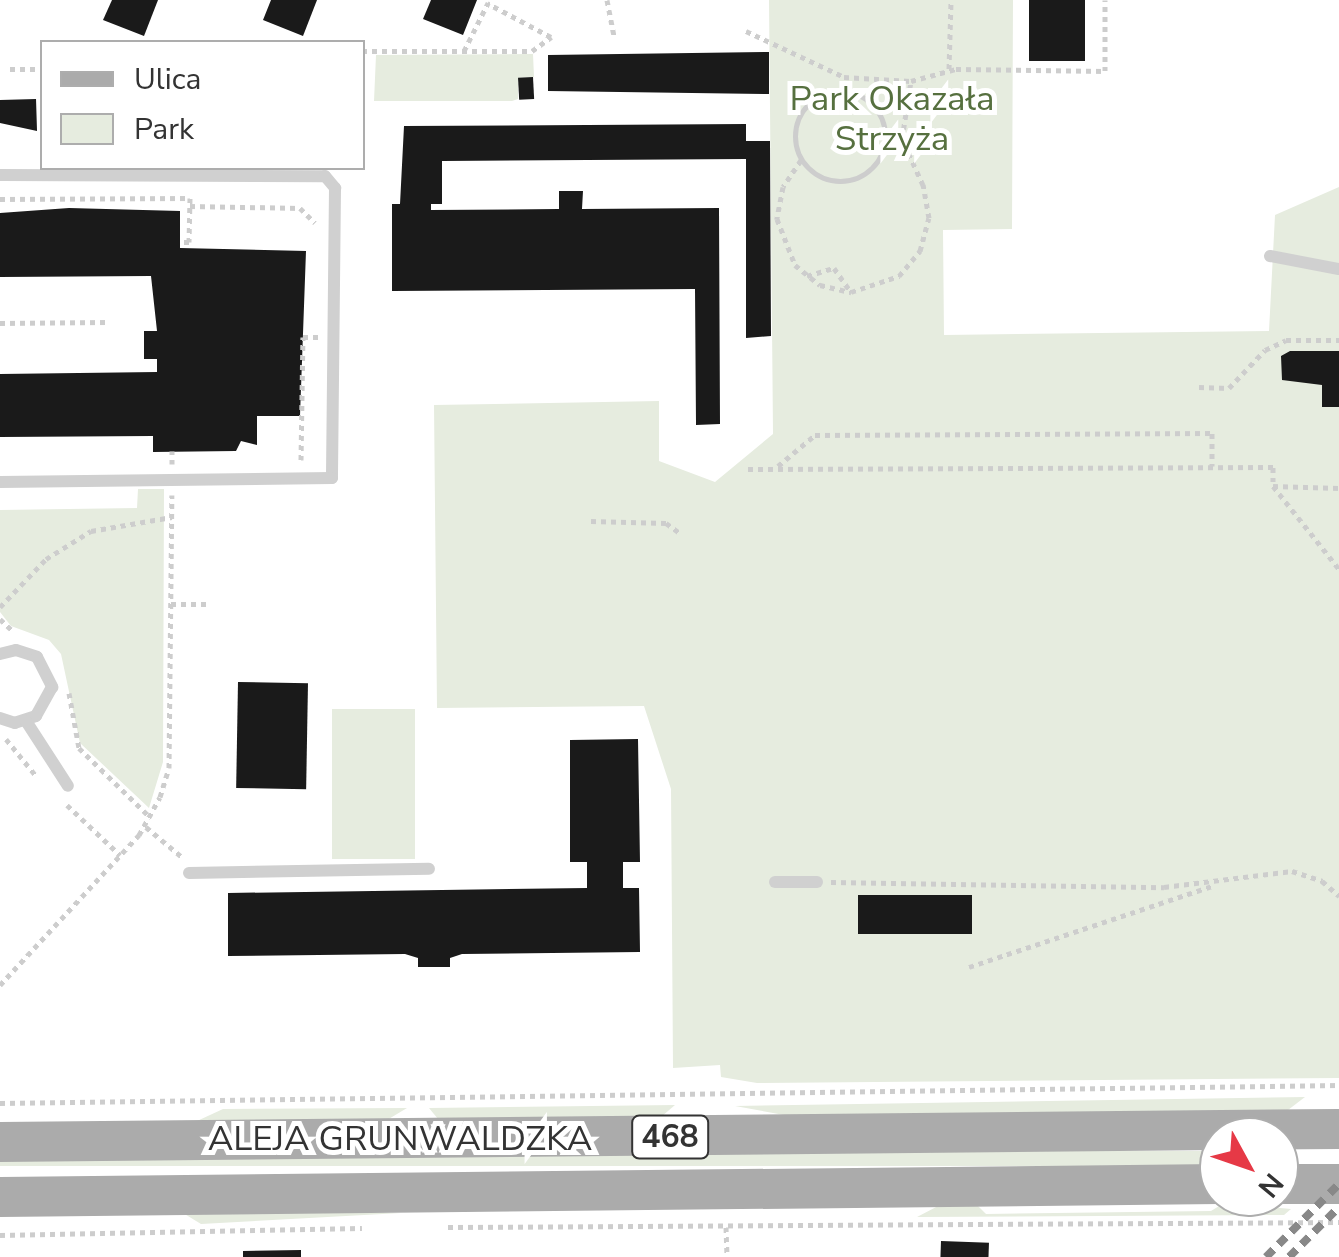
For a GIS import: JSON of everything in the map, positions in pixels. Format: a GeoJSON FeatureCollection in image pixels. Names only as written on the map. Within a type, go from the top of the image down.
{"type":"FeatureCollection","features":[{"type":"Feature","properties":{"kind":"main road","name":"ALEJA GRUNWALDZKA"},"geometry":{"type":"LineString","coordinates":[[0,1142],[1339,1129]]}},
{"type":"Feature","properties":{"kind":"main road","name":"ALEJA GRUNWALDZKA"},"geometry":{"type":"LineString","coordinates":[[0,1197],[1199,1184]]}},
{"type":"Feature","properties":{"kind":"main road"},"geometry":{"type":"LineString","coordinates":[[1299,1184],[1339,1184]]}},
{"type":"Feature","properties":{"kind":"lane"},"geometry":{"type":"LineString","coordinates":[[0,175],[331,181],[332,478],[0,482]]}},
{"type":"Feature","properties":{"kind":"lane"},"geometry":{"type":"LineString","coordinates":[[1270,256],[1339,270]]}},
{"type":"Feature","properties":{"kind":"lane"},"geometry":{"type":"LineString","coordinates":[[0,654],[28,652],[51,676],[50,698],[26,721]]}},
{"type":"Feature","properties":{"kind":"lane"},"geometry":{"type":"LineString","coordinates":[[0,718],[26,721]]}},
{"type":"Feature","properties":{"kind":"lane"},"geometry":{"type":"LineString","coordinates":[[26,721],[68,786]]}},
{"type":"Feature","properties":{"kind":"lane"},"geometry":{"type":"LineString","coordinates":[[189,868],[428,869]]}},
{"type":"Feature","properties":{"kind":"lane"},"geometry":{"type":"LineString","coordinates":[[775,882],[817,882]]}},
{"type":"Feature","properties":{"kind":"path"},"geometry":{"type":"LineString","coordinates":[[607,0],[614,36]]}},
{"type":"Feature","properties":{"kind":"path"},"geometry":{"type":"LineString","coordinates":[[949,69],[951,0]]}},
{"type":"Feature","properties":{"kind":"path"},"geometry":{"type":"LineString","coordinates":[[746,32],[844,77],[911,81],[949,69],[1105,71],[1105,0]]}},
{"type":"Feature","properties":{"kind":"path"},"geometry":{"type":"LineString","coordinates":[[365,51],[532,52],[551,37],[488,2],[464,51]]}},
{"type":"Feature","properties":{"kind":"path"},"geometry":{"type":"LineString","coordinates":[[10,69],[40,69]]}},
{"type":"Feature","properties":{"kind":"path"},"geometry":{"type":"LineString","coordinates":[[842,91],[844,77]]}},
{"type":"Feature","properties":{"kind":"path"},"geometry":{"type":"LineString","coordinates":[[802,160],[823,178],[851,179],[875,164],[885,138],[878,111],[842,91],[816,98],[798,119],[802,160],[782,187],[777,219],[785,251],[807,276],[851,292],[899,276],[926,235],[928,202],[902,139],[911,81]]}},
{"type":"Feature","properties":{"kind":"path"},"geometry":{"type":"LineString","coordinates":[[885,138],[902,139]]}},
{"type":"Feature","properties":{"kind":"path"},"geometry":{"type":"LineString","coordinates":[[0,199],[190,198],[189,242],[180,242]]}},
{"type":"Feature","properties":{"kind":"path"},"geometry":{"type":"LineString","coordinates":[[190,206],[300,208],[316,224],[322,243]]}},
{"type":"Feature","properties":{"kind":"path"},"geometry":{"type":"LineString","coordinates":[[807,276],[834,268],[851,292]]}},
{"type":"Feature","properties":{"kind":"path"},"geometry":{"type":"LineString","coordinates":[[301,478],[303,337],[320,337],[320,318]]}},
{"type":"Feature","properties":{"kind":"path"},"geometry":{"type":"LineString","coordinates":[[0,324],[107,322]]}},
{"type":"Feature","properties":{"kind":"path"},"geometry":{"type":"LineString","coordinates":[[1199,387],[1237,384],[1265,350],[1286,340],[1339,340]]}},
{"type":"Feature","properties":{"kind":"path"},"geometry":{"type":"LineString","coordinates":[[776,468],[816,435],[1192,433],[1212,433],[1212,467]]}},
{"type":"Feature","properties":{"kind":"path"},"geometry":{"type":"LineString","coordinates":[[0,985],[146,827],[169,768],[172,451]]}},
{"type":"Feature","properties":{"kind":"path"},"geometry":{"type":"LineString","coordinates":[[748,468],[1273,467],[1273,486],[1339,569]]}},
{"type":"Feature","properties":{"kind":"path"},"geometry":{"type":"LineString","coordinates":[[1273,486],[1339,488]]}},
{"type":"Feature","properties":{"kind":"path"},"geometry":{"type":"LineString","coordinates":[[0,607],[46,558],[92,531],[172,518]]}},
{"type":"Feature","properties":{"kind":"path"},"geometry":{"type":"LineString","coordinates":[[591,521],[666,523],[680,533]]}},
{"type":"Feature","properties":{"kind":"path"},"geometry":{"type":"LineString","coordinates":[[171,604],[207,604]]}},
{"type":"Feature","properties":{"kind":"path"},"geometry":{"type":"LineString","coordinates":[[0,619],[13,632],[32,636]]}},
{"type":"Feature","properties":{"kind":"path"},"geometry":{"type":"LineString","coordinates":[[66,675],[80,748],[151,818]]}},
{"type":"Feature","properties":{"kind":"path"},"geometry":{"type":"LineString","coordinates":[[146,827],[189,868]]}},
{"type":"Feature","properties":{"kind":"path"},"geometry":{"type":"LineString","coordinates":[[817,882],[1218,883],[1292,871],[1322,881],[1339,896]]}},
{"type":"Feature","properties":{"kind":"path"},"geometry":{"type":"LineString","coordinates":[[968,967],[1189,898],[1218,883]]}},
{"type":"Feature","properties":{"kind":"path"},"geometry":{"type":"LineString","coordinates":[[0,1103],[1339,1085]]}},
{"type":"Feature","properties":{"kind":"path"},"geometry":{"type":"LineString","coordinates":[[442,1226],[1339,1222]]}},
{"type":"Feature","properties":{"kind":"path"},"geometry":{"type":"LineString","coordinates":[[726,1227],[727,1257]]}},
{"type":"Feature","properties":{"kind":"path"},"geometry":{"type":"LineString","coordinates":[[0,1236],[371,1228]]}},
{"type":"Feature","properties":{"kind":"green space","name":"Park Okazała Strzyża"},"geometry":{"type":"Polygon","coordinates":[[[769,0],[1013,0],[1012,229],[943,230],[944,335],[1269,331],[1275,215],[1339,187],[1339,1078],[757,1083],[721,1077],[720,1065],[673,1068],[671,789],[644,706],[437,708],[434,405],[659,401],[659,461],[715,482],[773,434],[769,0]]]}},
{"type":"Feature","properties":{"kind":"green space"},"geometry":{"type":"Polygon","coordinates":[[[533,54],[534,77],[518,78],[518,99],[512,101],[374,101],[376,55],[533,54]]]}},
{"type":"Feature","properties":{"kind":"green space"},"geometry":{"type":"Polygon","coordinates":[[[138,489],[164,489],[163,762],[149,808],[80,743],[61,654],[49,640],[11,626],[0,612],[0,510],[137,508],[138,489]]]}},
{"type":"Feature","properties":{"kind":"green space"},"geometry":{"type":"Polygon","coordinates":[[[332,709],[415,709],[415,859],[332,859],[332,709]]]}},
{"type":"Feature","properties":{"kind":"green space"},"geometry":{"type":"Polygon","coordinates":[[[1305,1097],[1288,1110],[784,1115],[735,1106],[1305,1097]]]}},
{"type":"Feature","properties":{"kind":"green space"},"geometry":{"type":"Polygon","coordinates":[[[675,1105],[661,1117],[438,1119],[429,1108],[675,1105]]]}},
{"type":"Feature","properties":{"kind":"green space"},"geometry":{"type":"Polygon","coordinates":[[[407,1108],[387,1120],[197,1121],[223,1109],[407,1108]]]}},
{"type":"Feature","properties":{"kind":"green space"},"geometry":{"type":"Polygon","coordinates":[[[0,1151],[1199,1151],[1199,1166],[0,1166],[0,1151]]]}},
{"type":"Feature","properties":{"kind":"green space"},"geometry":{"type":"Polygon","coordinates":[[[940,1205],[978,1206],[986,1214],[1199,1211],[1199,1215],[917,1217],[940,1205]]]}},
{"type":"Feature","properties":{"kind":"green space"},"geometry":{"type":"Polygon","coordinates":[[[183,1213],[401,1213],[201,1224],[183,1213]]]}},
{"type":"Feature","properties":{"kind":"building"},"geometry":{"type":"Polygon","coordinates":[[[112,0],[158,0],[144,36],[103,20],[112,0]]]}},
{"type":"Feature","properties":{"kind":"building"},"geometry":{"type":"Polygon","coordinates":[[[271,0],[317,0],[303,36],[263,20],[271,0]]]}},
{"type":"Feature","properties":{"kind":"building"},"geometry":{"type":"Polygon","coordinates":[[[431,0],[477,0],[463,35],[423,19],[431,0]]]}},
{"type":"Feature","properties":{"kind":"building"},"geometry":{"type":"Polygon","coordinates":[[[1029,0],[1085,0],[1085,61],[1029,61],[1029,0]]]}},
{"type":"Feature","properties":{"kind":"building"},"geometry":{"type":"Polygon","coordinates":[[[769,52],[769,94],[548,91],[548,55],[769,52]]]}},
{"type":"Feature","properties":{"kind":"building"},"geometry":{"type":"Polygon","coordinates":[[[533,77],[534,99],[519,100],[518,78],[533,77]]]}},
{"type":"Feature","properties":{"kind":"building"},"geometry":{"type":"Polygon","coordinates":[[[36,99],[37,131],[0,123],[0,100],[36,99]]]}},
{"type":"Feature","properties":{"kind":"building"},"geometry":{"type":"Polygon","coordinates":[[[746,124],[746,141],[770,141],[771,336],[746,338],[746,159],[442,161],[442,204],[431,204],[431,210],[559,209],[559,191],[583,191],[582,209],[719,208],[720,424],[696,425],[695,289],[392,291],[392,204],[400,204],[404,126],[746,124]]]}},
{"type":"Feature","properties":{"kind":"building"},"geometry":{"type":"Polygon","coordinates":[[[69,208],[180,211],[180,248],[306,251],[300,416],[257,416],[257,445],[241,441],[236,451],[153,452],[153,436],[0,437],[0,374],[157,372],[157,359],[144,359],[144,331],[157,331],[151,276],[0,277],[0,213],[69,208]]]}},
{"type":"Feature","properties":{"kind":"building"},"geometry":{"type":"Polygon","coordinates":[[[1290,351],[1339,351],[1339,407],[1322,407],[1322,385],[1282,380],[1281,356],[1290,351]]]}},
{"type":"Feature","properties":{"kind":"building"},"geometry":{"type":"Polygon","coordinates":[[[238,682],[308,683],[306,789],[236,788],[238,682]]]}},
{"type":"Feature","properties":{"kind":"building"},"geometry":{"type":"Polygon","coordinates":[[[638,739],[640,862],[623,862],[623,888],[639,888],[640,952],[462,954],[450,958],[450,967],[418,967],[418,958],[405,954],[228,956],[228,893],[587,888],[587,862],[570,862],[570,740],[638,739]]]}},
{"type":"Feature","properties":{"kind":"building"},"geometry":{"type":"Polygon","coordinates":[[[858,895],[972,895],[972,934],[858,934],[858,895]]]}},
{"type":"Feature","properties":{"kind":"building"},"geometry":{"type":"Polygon","coordinates":[[[941,1241],[989,1243],[988,1257],[940,1257],[941,1241]]]}},
{"type":"Feature","properties":{"kind":"building"},"geometry":{"type":"Polygon","coordinates":[[[301,1250],[301,1257],[243,1257],[243,1251],[301,1250]]]}},
{"type":"Feature","properties":{"kind":"railway"},"geometry":{"type":"LineString","coordinates":[[1266,1257],[1339,1184]]}},
{"type":"Feature","properties":{"kind":"railway"},"geometry":{"type":"LineString","coordinates":[[1289,1257],[1339,1207]]}}]}
